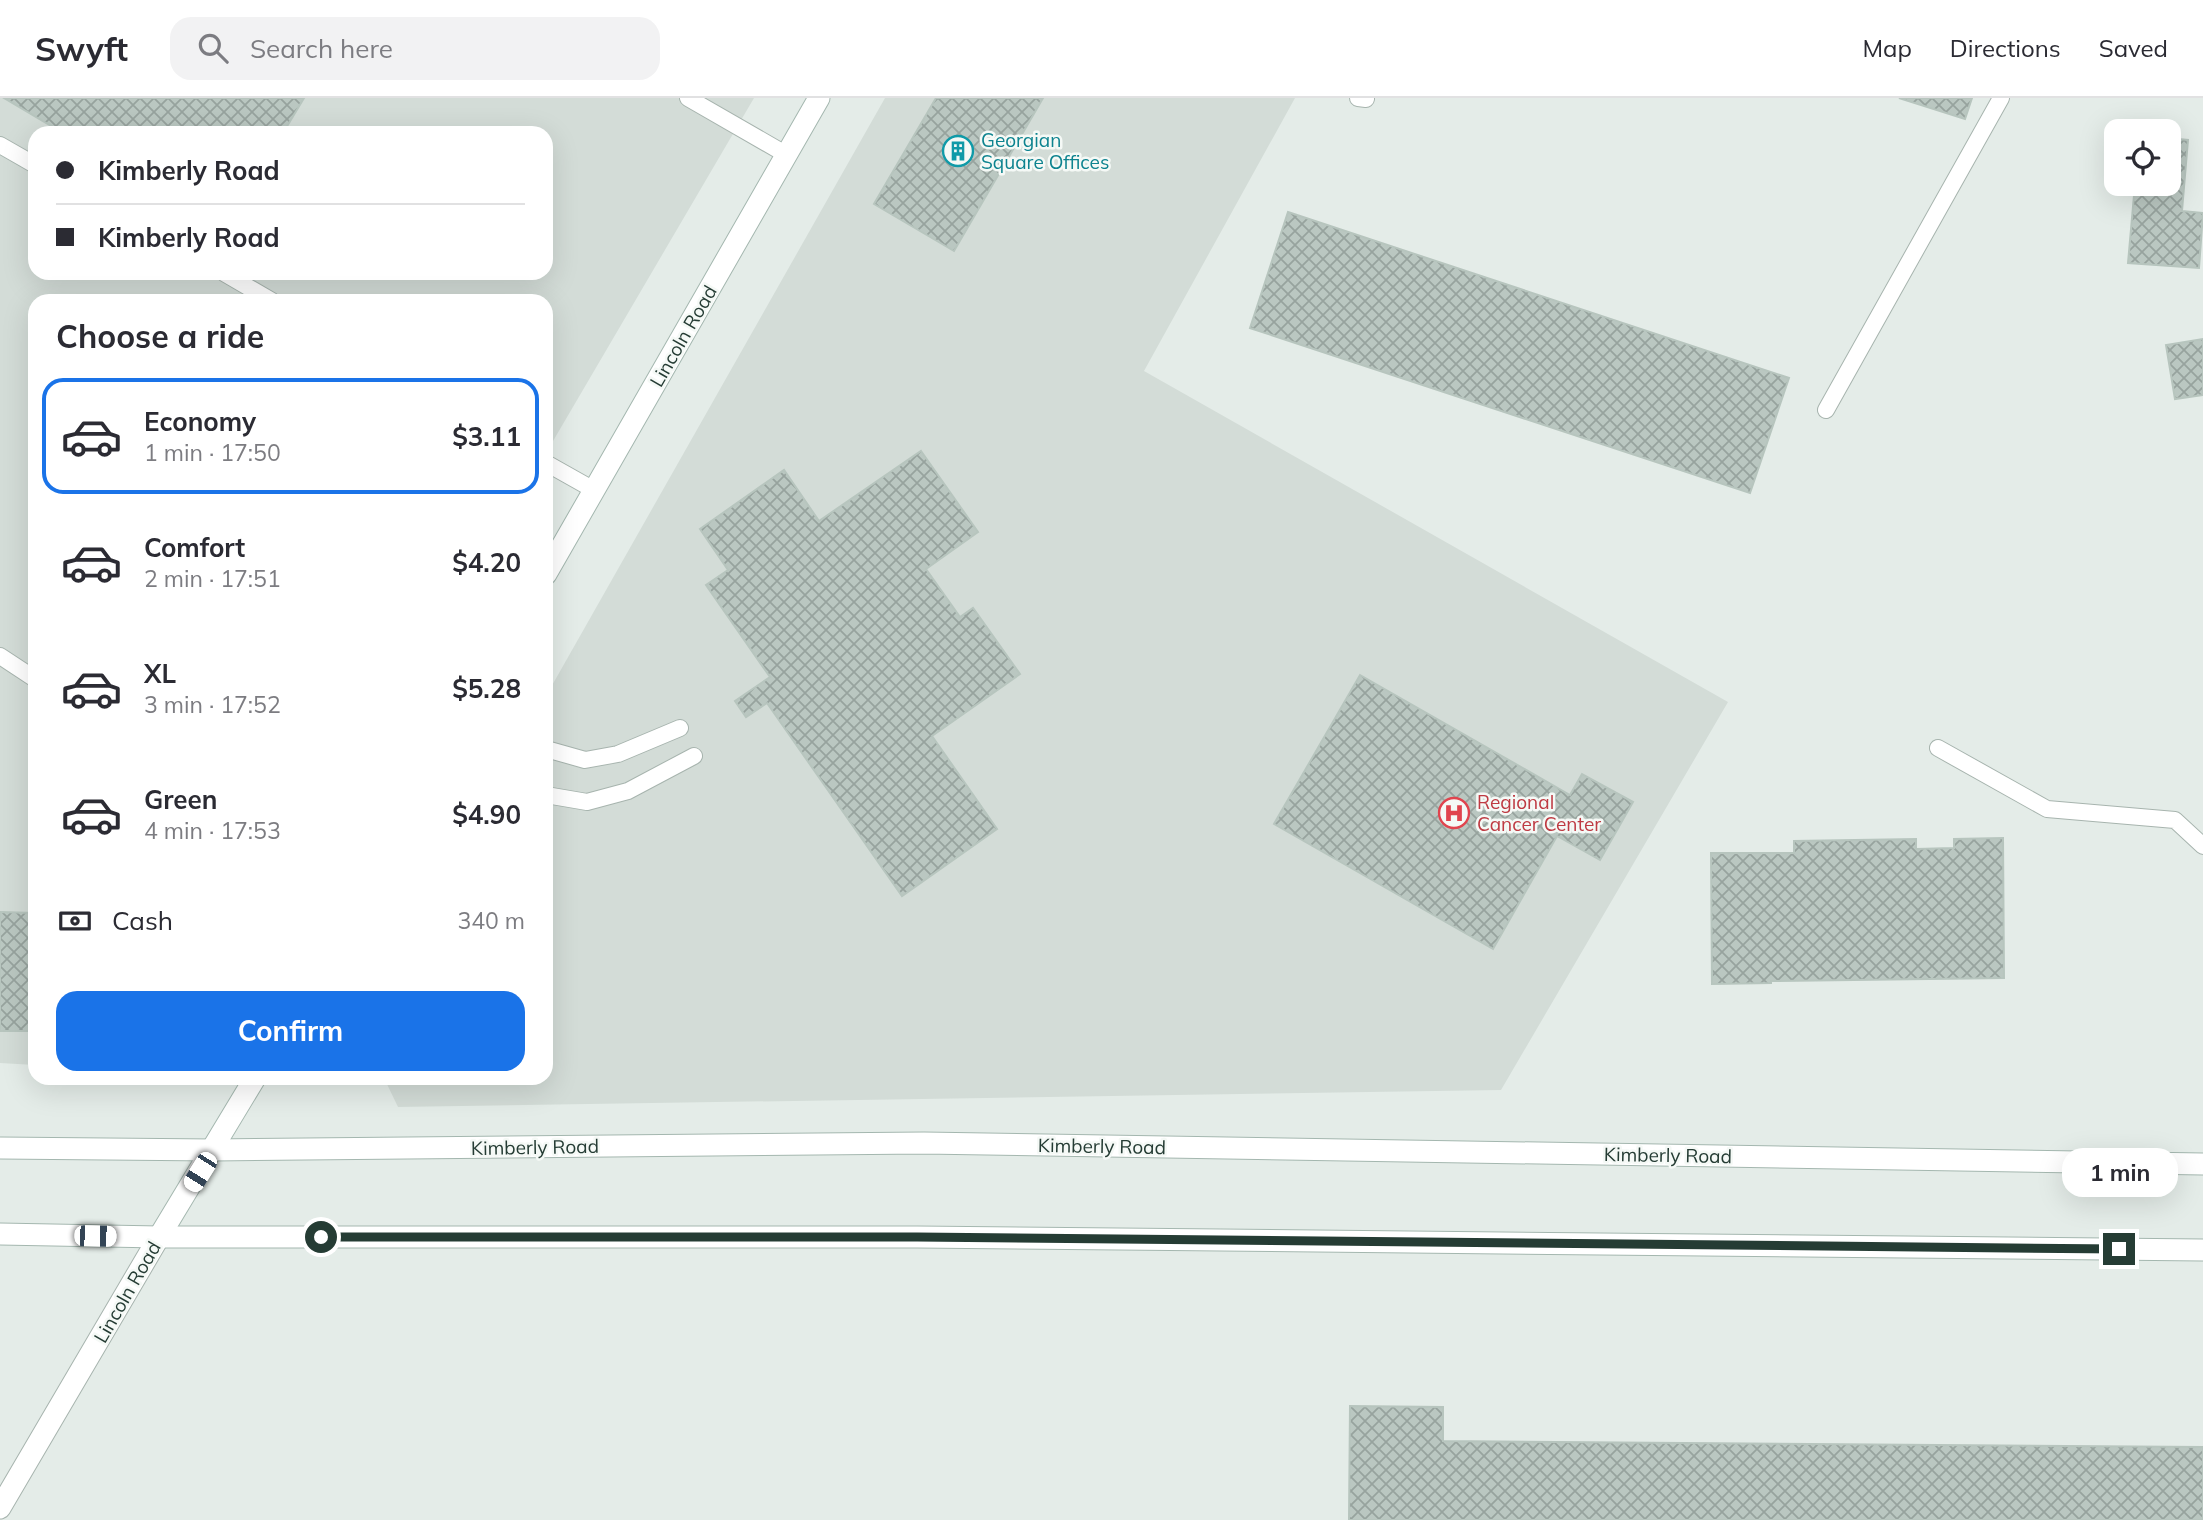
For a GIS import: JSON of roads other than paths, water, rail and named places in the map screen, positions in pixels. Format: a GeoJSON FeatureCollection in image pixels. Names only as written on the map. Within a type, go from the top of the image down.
{"type":"FeatureCollection","features":[{"type":"Feature","properties":{"kind":"main road","name":"Lincoln Road"},"geometry":{"type":"LineString","coordinates":[[553,562],[819,98]]}},
{"type":"Feature","properties":{"kind":"main road","name":"Lincoln Road"},"geometry":{"type":"LineString","coordinates":[[0,1508],[251,1085]]}},
{"type":"Feature","properties":{"kind":"main road","name":"Kimberly Road"},"geometry":{"type":"LineString","coordinates":[[0,1148],[213,1150],[924,1143],[2203,1164]]}},
{"type":"Feature","properties":{"kind":"main road"},"geometry":{"type":"LineString","coordinates":[[0,1234],[159,1237],[917,1237],[2203,1250]]}},
{"type":"Feature","properties":{"kind":"lane"},"geometry":{"type":"LineString","coordinates":[[688,98],[787,155]]}},
{"type":"Feature","properties":{"kind":"lane"},"geometry":{"type":"LineString","coordinates":[[1826,411],[2001,98]]}},
{"type":"Feature","properties":{"kind":"lane"},"geometry":{"type":"LineString","coordinates":[[0,145],[28,161]]}},
{"type":"Feature","properties":{"kind":"lane"},"geometry":{"type":"LineString","coordinates":[[236,280],[260,294]]}},
{"type":"Feature","properties":{"kind":"lane"},"geometry":{"type":"LineString","coordinates":[[553,467],[594,490]]}},
{"type":"Feature","properties":{"kind":"lane"},"geometry":{"type":"LineString","coordinates":[[0,656],[28,674]]}},
{"type":"Feature","properties":{"kind":"lane"},"geometry":{"type":"LineString","coordinates":[[553,750],[585,760],[618,754],[680,728]]}},
{"type":"Feature","properties":{"kind":"lane"},"geometry":{"type":"LineString","coordinates":[[1938,747],[2047,809],[2175,820],[2203,846]]}},
{"type":"Feature","properties":{"kind":"lane"},"geometry":{"type":"LineString","coordinates":[[553,796],[587,802],[628,791],[694,756]]}},
{"type":"Feature","properties":{"kind":"place","name":"Georgian Square Offices"},"geometry":{"type":"Point","coordinates":[958,151]}},
{"type":"Feature","properties":{"kind":"place","name":"Regional Cancer Center"},"geometry":{"type":"Point","coordinates":[1454,813]}}]}
